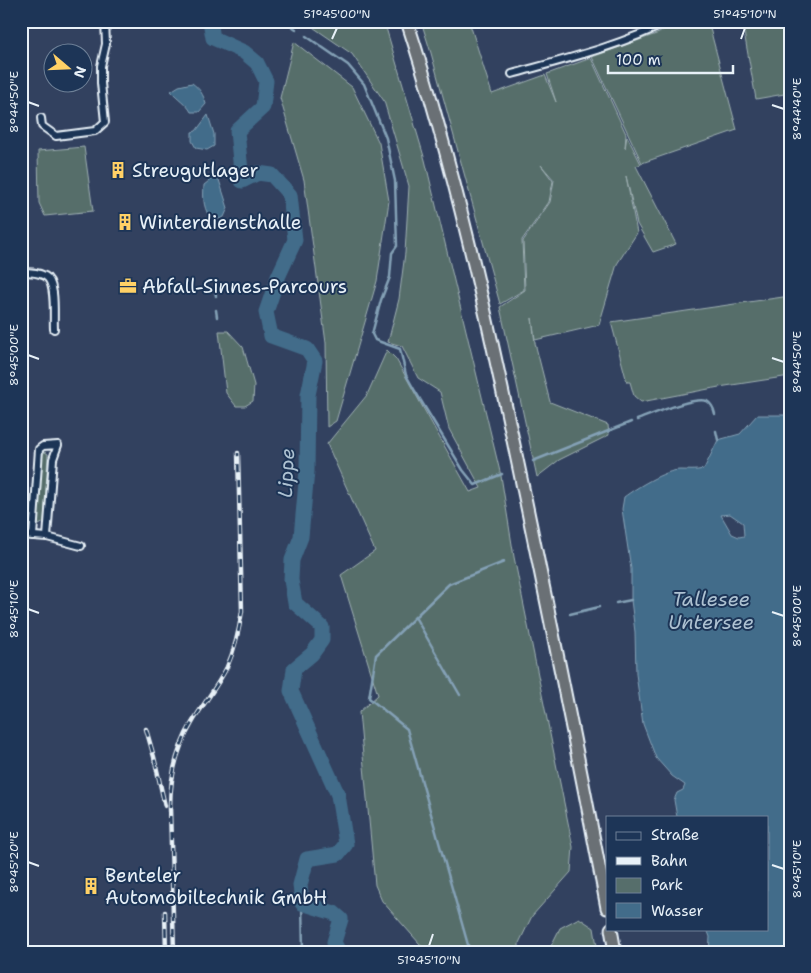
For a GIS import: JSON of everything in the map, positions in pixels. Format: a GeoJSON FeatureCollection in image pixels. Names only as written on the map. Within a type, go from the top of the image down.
{"type":"FeatureCollection","features":[{"type":"Feature","properties":{"kind":"highway"},"geometry":{"type":"LineString","coordinates":[[406,21],[450,172],[491,336],[550,616],[606,903]]}},
{"type":"Feature","properties":{"kind":"highway"},"geometry":{"type":"LineString","coordinates":[[611,930],[616,952]]}},
{"type":"Feature","properties":{"kind":"street"},"geometry":{"type":"LineString","coordinates":[[41,118],[42,126],[56,136],[95,131],[105,122],[101,66],[106,44],[105,21]]}},
{"type":"Feature","properties":{"kind":"street"},"geometry":{"type":"LineString","coordinates":[[512,74],[584,54],[634,37],[670,21]]}},
{"type":"Feature","properties":{"kind":"street"},"geometry":{"type":"LineString","coordinates":[[21,272],[38,273],[47,276],[53,286],[54,329]]}},
{"type":"Feature","properties":{"kind":"street"},"geometry":{"type":"LineString","coordinates":[[33,536],[39,449],[43,446],[58,445],[53,459],[47,536]]}},
{"type":"Feature","properties":{"kind":"street"},"geometry":{"type":"LineString","coordinates":[[21,535],[47,536],[81,546]]}},
{"type":"Feature","properties":{"kind":"green space"},"geometry":{"type":"Polygon","coordinates":[[[304,21],[384,21],[425,160],[501,476],[514,557],[573,847],[571,872],[532,916],[519,943],[519,952],[427,952],[382,901],[375,885],[359,712],[378,695],[341,575],[375,551],[327,444],[367,395],[387,350],[396,359],[470,492],[481,488],[449,429],[440,392],[418,378],[402,346],[388,342],[399,299],[405,253],[409,186],[384,101],[352,54],[304,21]]]}},
{"type":"Feature","properties":{"kind":"green space"},"geometry":{"type":"Polygon","coordinates":[[[421,21],[469,21],[492,94],[545,75],[556,102],[547,74],[591,58],[626,134],[625,148],[627,136],[641,164],[636,166],[676,244],[653,252],[637,224],[626,176],[637,233],[617,264],[599,325],[535,340],[532,318],[535,343],[550,402],[608,425],[609,435],[559,460],[537,477],[500,307],[525,290],[523,241],[550,202],[554,180],[541,165],[553,181],[549,202],[522,240],[524,290],[500,304],[421,21]]]}},
{"type":"Feature","properties":{"kind":"green space"},"geometry":{"type":"Polygon","coordinates":[[[677,21],[708,21],[737,130],[642,163],[592,57],[659,33],[677,21]]]}},
{"type":"Feature","properties":{"kind":"green space"},"geometry":{"type":"Polygon","coordinates":[[[742,21],[790,21],[790,93],[756,99],[742,21]]]}},
{"type":"Feature","properties":{"kind":"green space"},"geometry":{"type":"Polygon","coordinates":[[[294,42],[352,87],[379,143],[389,201],[377,281],[336,421],[327,427],[326,343],[304,180],[280,98],[294,42]]]}},
{"type":"Feature","properties":{"kind":"green space"},"geometry":{"type":"Polygon","coordinates":[[[84,147],[93,211],[45,216],[39,203],[38,151],[84,147]]]}},
{"type":"Feature","properties":{"kind":"green space"},"geometry":{"type":"Polygon","coordinates":[[[790,296],[790,376],[641,402],[634,396],[630,382],[627,382],[611,322],[790,296]]]}},
{"type":"Feature","properties":{"kind":"green space"},"geometry":{"type":"Polygon","coordinates":[[[219,331],[228,331],[243,347],[254,385],[253,401],[245,406],[236,406],[226,393],[219,331]]]}},
{"type":"Feature","properties":{"kind":"green space"},"geometry":{"type":"Polygon","coordinates":[[[45,452],[48,454],[44,522],[39,525],[37,521],[42,454],[45,452]]]}},
{"type":"Feature","properties":{"kind":"green space"},"geometry":{"type":"Polygon","coordinates":[[[579,918],[594,928],[598,952],[548,952],[560,928],[579,918]]]}},
{"type":"Feature","properties":{"kind":"water"},"geometry":{"type":"Polygon","coordinates":[[[192,83],[201,92],[206,104],[199,112],[191,112],[171,91],[179,86],[192,83]]]}},
{"type":"Feature","properties":{"kind":"water"},"geometry":{"type":"Polygon","coordinates":[[[208,115],[214,134],[214,146],[207,150],[196,148],[192,141],[192,132],[196,131],[208,115]]]}},
{"type":"Feature","properties":{"kind":"water"},"geometry":{"type":"Polygon","coordinates":[[[214,177],[219,180],[228,208],[224,217],[213,221],[204,204],[204,185],[214,177]]]}},
{"type":"Feature","properties":{"kind":"water","name":"Tallesee Untersee"},"geometry":{"type":"Polygon","coordinates":[[[757,415],[790,415],[790,952],[709,952],[710,937],[707,930],[768,930],[768,816],[677,816],[674,800],[677,793],[683,790],[685,785],[672,776],[656,758],[643,724],[636,674],[631,569],[622,509],[624,497],[667,473],[680,470],[704,469],[718,440],[740,434],[757,415]],[[730,514],[721,515],[732,534],[739,537],[744,536],[743,523],[730,514]]]}},
{"type":"Feature","properties":{"kind":"waterway","name":"Lippe"},"geometry":{"type":"LineString","coordinates":[[210,21],[213,38],[244,52],[257,63],[266,81],[263,107],[237,131],[242,181],[258,173],[272,175],[290,195],[295,240],[278,277],[266,312],[271,336],[307,349],[315,361],[308,395],[307,471],[301,537],[292,560],[291,580],[295,603],[322,627],[322,640],[312,654],[294,669],[291,691],[338,795],[346,844],[338,854],[307,859],[300,885],[302,903],[334,913],[341,919],[334,942],[339,952]]}},
{"type":"Feature","properties":{"kind":"waterway"},"geometry":{"type":"LineString","coordinates":[[285,21],[296,29]]}},
{"type":"Feature","properties":{"kind":"waterway"},"geometry":{"type":"LineString","coordinates":[[306,36],[348,65],[364,84],[386,138],[395,181],[397,246],[392,253],[390,277],[381,300],[372,334],[375,340],[400,349],[406,375],[463,470],[475,485],[502,474]]}},
{"type":"Feature","properties":{"kind":"waterway"},"geometry":{"type":"LineString","coordinates":[[215,289],[216,296]]}},
{"type":"Feature","properties":{"kind":"waterway"},"geometry":{"type":"LineString","coordinates":[[216,310],[217,317]]}},
{"type":"Feature","properties":{"kind":"waterway"},"geometry":{"type":"LineString","coordinates":[[637,420],[683,403],[701,400],[707,401],[715,414]]}},
{"type":"Feature","properties":{"kind":"waterway"},"geometry":{"type":"LineString","coordinates":[[533,461],[631,422]]}},
{"type":"Feature","properties":{"kind":"waterway"},"geometry":{"type":"LineString","coordinates":[[716,431],[718,440]]}},
{"type":"Feature","properties":{"kind":"waterway"},"geometry":{"type":"LineString","coordinates":[[470,952],[407,729],[369,698],[376,655],[449,584],[504,562]]}},
{"type":"Feature","properties":{"kind":"waterway"},"geometry":{"type":"LineString","coordinates":[[616,603],[631,600]]}},
{"type":"Feature","properties":{"kind":"waterway"},"geometry":{"type":"LineString","coordinates":[[570,614],[599,607]]}},
{"type":"Feature","properties":{"kind":"waterway"},"geometry":{"type":"LineString","coordinates":[[415,617],[460,695]]}},
{"type":"Feature","properties":{"kind":"waterway"},"geometry":{"type":"LineString","coordinates":[[302,903],[303,952]]}},
{"type":"Feature","properties":{"kind":"railway"},"geometry":{"type":"LineString","coordinates":[[174,952],[171,786],[182,743],[196,716],[227,667],[240,626],[242,611],[238,453]]}},
{"type":"Feature","properties":{"kind":"railway"},"geometry":{"type":"LineString","coordinates":[[146,729],[165,806]]}},
{"type":"Feature","properties":{"kind":"railway"},"geometry":{"type":"LineString","coordinates":[[165,912],[166,952]]}},
{"type":"Feature","properties":{"kind":"place","name":"Streugutlager"},"geometry":{"type":"Point","coordinates":[118,170]}},
{"type":"Feature","properties":{"kind":"place","name":"Winterdiensthalle"},"geometry":{"type":"Point","coordinates":[125,222]}},
{"type":"Feature","properties":{"kind":"place","name":"Abfall-Sinnes-Parcours"},"geometry":{"type":"Point","coordinates":[128,286]}},
{"type":"Feature","properties":{"kind":"place","name":"Benteler Automobiltechnik GmbH"},"geometry":{"type":"Point","coordinates":[91,886]}}]}
